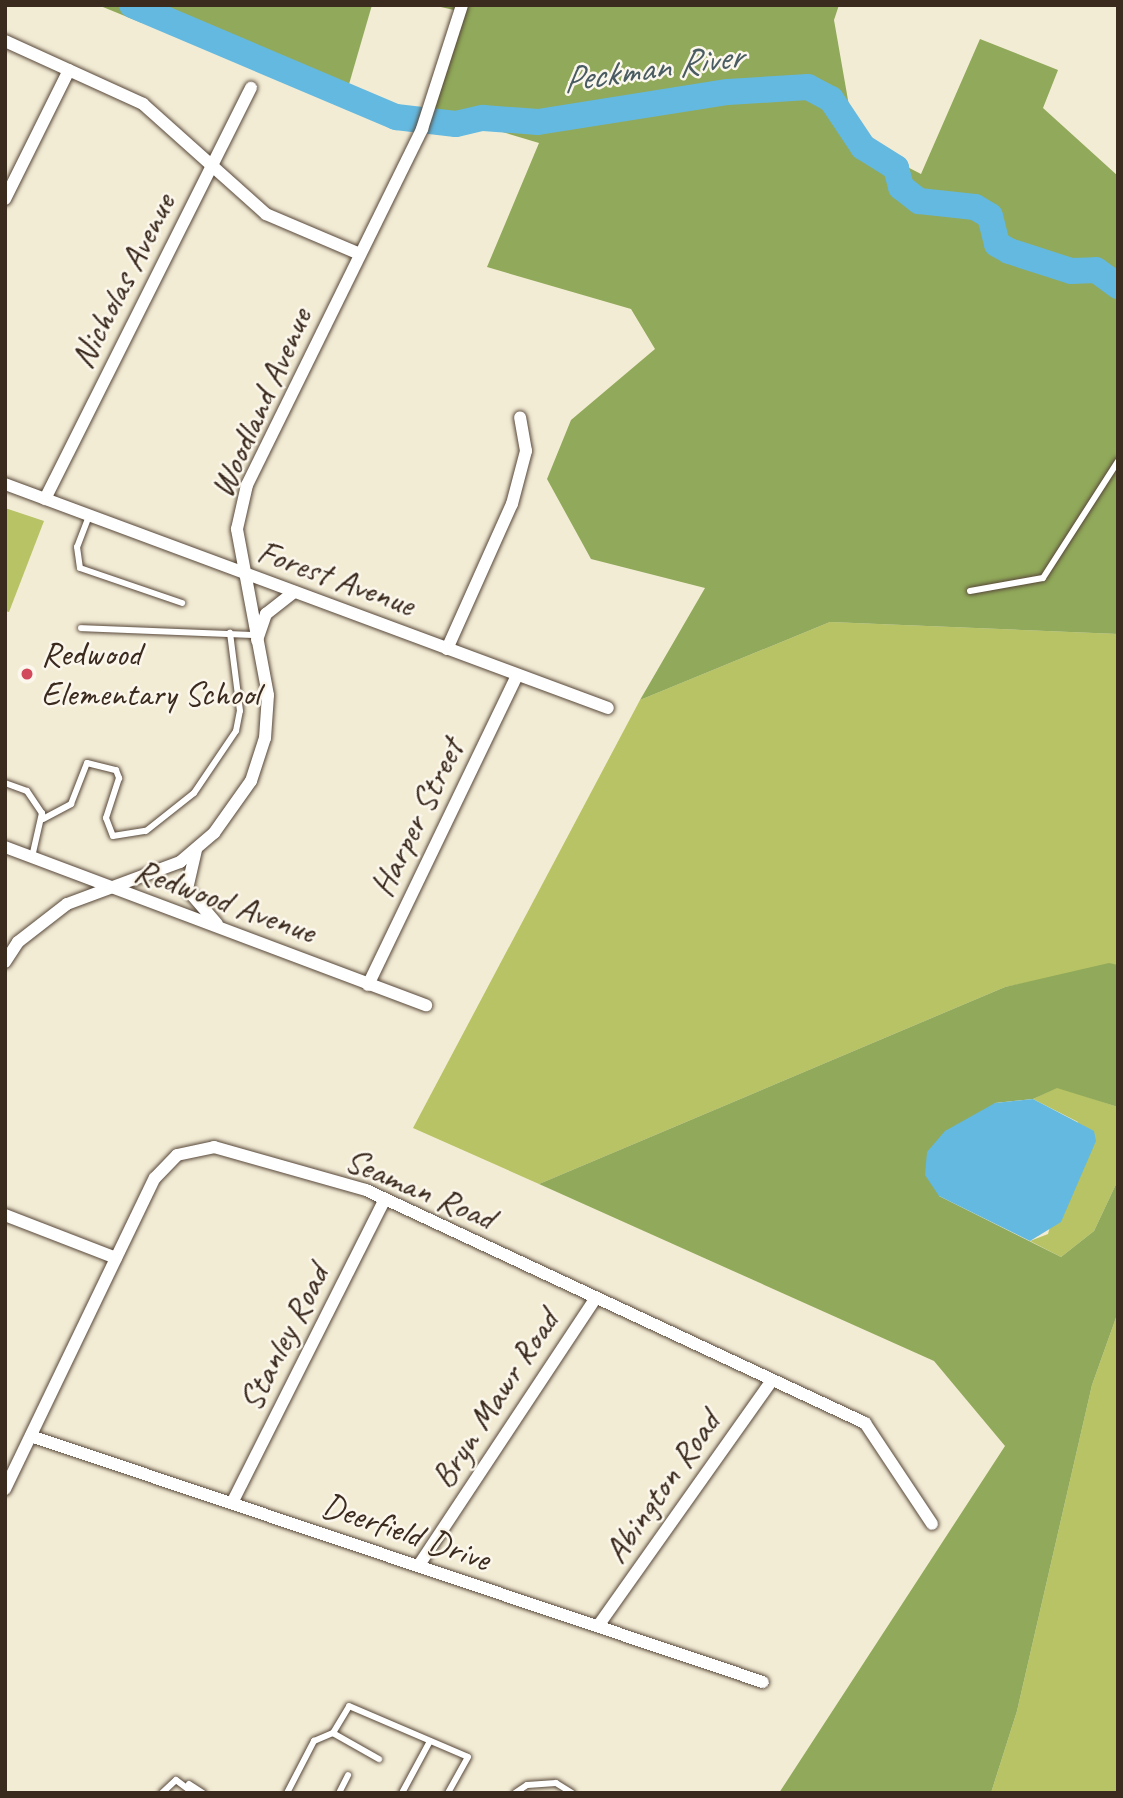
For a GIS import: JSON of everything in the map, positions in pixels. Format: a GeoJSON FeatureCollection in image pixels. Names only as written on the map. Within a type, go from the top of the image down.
{"type":"FeatureCollection","features":[{"type":"Feature","properties":{"kind":"street","name":"Woodland Avenue"},"geometry":{"type":"LineString","coordinates":[[5,962],[39,923],[109,888],[157,874],[197,848],[240,799],[265,738],[268,695],[241,573],[237,529],[247,485],[422,129],[463,5]]}},
{"type":"Feature","properties":{"kind":"street"},"geometry":{"type":"LineString","coordinates":[[5,41],[143,104],[266,215],[360,254]]}},
{"type":"Feature","properties":{"kind":"street"},"geometry":{"type":"LineString","coordinates":[[5,199],[69,70]]}},
{"type":"Feature","properties":{"kind":"street","name":"Nicholas Avenue"},"geometry":{"type":"LineString","coordinates":[[45,499],[251,88]]}},
{"type":"Feature","properties":{"kind":"street"},"geometry":{"type":"LineString","coordinates":[[447,649],[512,504],[526,451],[520,418]]}},
{"type":"Feature","properties":{"kind":"street","name":"Forest Avenue"},"geometry":{"type":"LineString","coordinates":[[5,484],[608,708]]}},
{"type":"Feature","properties":{"kind":"street"},"geometry":{"type":"LineString","coordinates":[[257,637],[266,614],[294,592]]}},
{"type":"Feature","properties":{"kind":"street","name":"Harper Street"},"geometry":{"type":"LineString","coordinates":[[368,985],[517,676]]}},
{"type":"Feature","properties":{"kind":"street","name":"Redwood Avenue"},"geometry":{"type":"LineString","coordinates":[[5,847],[426,1005]]}},
{"type":"Feature","properties":{"kind":"street"},"geometry":{"type":"LineString","coordinates":[[197,848],[187,889],[223,929]]}},
{"type":"Feature","properties":{"kind":"street","name":"Seaman Road"},"geometry":{"type":"LineString","coordinates":[[5,1489],[155,1178],[188,1150],[220,1148],[386,1199],[865,1423],[932,1524]]}},
{"type":"Feature","properties":{"kind":"street","name":"Stanley Road"},"geometry":{"type":"LineString","coordinates":[[232,1503],[386,1199]]}},
{"type":"Feature","properties":{"kind":"street"},"geometry":{"type":"LineString","coordinates":[[5,1215],[116,1258]]}},
{"type":"Feature","properties":{"kind":"street","name":"Bryn Mawr Road"},"geometry":{"type":"LineString","coordinates":[[419,1565],[595,1299]]}},
{"type":"Feature","properties":{"kind":"street","name":"Abington Road"},"geometry":{"type":"LineString","coordinates":[[598,1626],[772,1380]]}},
{"type":"Feature","properties":{"kind":"street","name":"Deerfield Drive"},"geometry":{"type":"LineString","coordinates":[[31,1436],[763,1682]]}},
{"type":"Feature","properties":{"kind":"lane"},"geometry":{"type":"LineString","coordinates":[[970,591],[1043,578],[1118,461]]}},
{"type":"Feature","properties":{"kind":"lane"},"geometry":{"type":"LineString","coordinates":[[89,516],[77,547],[80,568],[182,603]]}},
{"type":"Feature","properties":{"kind":"lane"},"geometry":{"type":"LineString","coordinates":[[81,628],[230,633],[257,637]]}},
{"type":"Feature","properties":{"kind":"lane"},"geometry":{"type":"LineString","coordinates":[[43,819],[71,804],[87,763],[116,770],[119,778],[106,818],[113,836],[146,831],[194,793],[236,731],[240,711],[230,633]]}},
{"type":"Feature","properties":{"kind":"lane"},"geometry":{"type":"LineString","coordinates":[[5,783],[37,800],[43,819],[32,857]]}},
{"type":"Feature","properties":{"kind":"lane"},"geometry":{"type":"LineString","coordinates":[[287,1793],[314,1741],[333,1733],[349,1706],[468,1757],[448,1793]]}},
{"type":"Feature","properties":{"kind":"lane"},"geometry":{"type":"LineString","coordinates":[[333,1733],[379,1759]]}},
{"type":"Feature","properties":{"kind":"lane"},"geometry":{"type":"LineString","coordinates":[[402,1793],[430,1741]]}},
{"type":"Feature","properties":{"kind":"lane"},"geometry":{"type":"LineString","coordinates":[[339,1793],[348,1775]]}},
{"type":"Feature","properties":{"kind":"lane"},"geometry":{"type":"LineString","coordinates":[[162,1793],[176,1780],[203,1793]]}},
{"type":"Feature","properties":{"kind":"lane"},"geometry":{"type":"LineString","coordinates":[[187,1783],[193,1793]]}},
{"type":"Feature","properties":{"kind":"lane"},"geometry":{"type":"LineString","coordinates":[[515,1793],[527,1785],[556,1783],[572,1793]]}},
{"type":"Feature","properties":{"kind":"green space"},"geometry":{"type":"Polygon","coordinates":[[[98,5],[138,5],[142,23],[98,5]]]}},
{"type":"Feature","properties":{"kind":"green space"},"geometry":{"type":"Polygon","coordinates":[[[161,5],[372,5],[345,98],[154,20],[161,5]]]}},
{"type":"Feature","properties":{"kind":"green space"},"geometry":{"type":"Polygon","coordinates":[[[432,5],[839,5],[834,20],[855,140],[921,174],[980,39],[1058,70],[1043,108],[1118,176],[1118,634],[830,622],[640,700],[705,588],[591,559],[547,479],[571,420],[655,349],[631,309],[487,267],[539,143],[425,109],[454,10],[432,5]]]}},
{"type":"Feature","properties":{"kind":"green space"},"geometry":{"type":"Polygon","coordinates":[[[5,508],[44,521],[9,612],[5,611],[5,508]]]}},
{"type":"Feature","properties":{"kind":"green space"},"geometry":{"type":"Polygon","coordinates":[[[830,622],[1118,634],[1118,965],[1005,987],[539,1184],[413,1128],[640,700],[830,622]]]}},
{"type":"Feature","properties":{"kind":"green space"},"geometry":{"type":"Polygon","coordinates":[[[1109,963],[1118,965],[1118,1107],[1057,1088],[1033,1099],[995,1103],[939,1196],[1061,1257],[1094,1231],[1118,1180],[1118,1312],[1092,1385],[1017,1711],[991,1793],[779,1793],[1005,1446],[934,1361],[539,1184],[1005,987],[1109,963]]]}},
{"type":"Feature","properties":{"kind":"green space"},"geometry":{"type":"Polygon","coordinates":[[[1057,1087],[1118,1107],[1118,1180],[1094,1231],[1061,1257],[1030,1241],[1048,1234],[1078,1122],[1033,1099],[1057,1087]]]}},
{"type":"Feature","properties":{"kind":"green space"},"geometry":{"type":"Polygon","coordinates":[[[1118,1312],[1118,1793],[991,1793],[1017,1711],[1092,1385],[1118,1312]]]}},
{"type":"Feature","properties":{"kind":"water"},"geometry":{"type":"Polygon","coordinates":[[[1033,1099],[1094,1131],[1096,1141],[1061,1222],[1030,1241],[939,1196],[925,1175],[927,1152],[945,1131],[995,1103],[1033,1099]]]}},
{"type":"Feature","properties":{"kind":"waterway","name":"Peckman River"},"geometry":{"type":"LineString","coordinates":[[132,5],[396,117],[456,124],[483,118],[538,122],[728,92],[808,87],[831,99],[863,147],[896,168],[901,187],[919,201],[975,207],[990,216],[997,244],[1009,251],[1071,271],[1096,270],[1118,286]]}},
{"type":"Feature","properties":{"kind":"place","name":"Redwood Elementary School"},"geometry":{"type":"Point","coordinates":[27,674]}}]}
